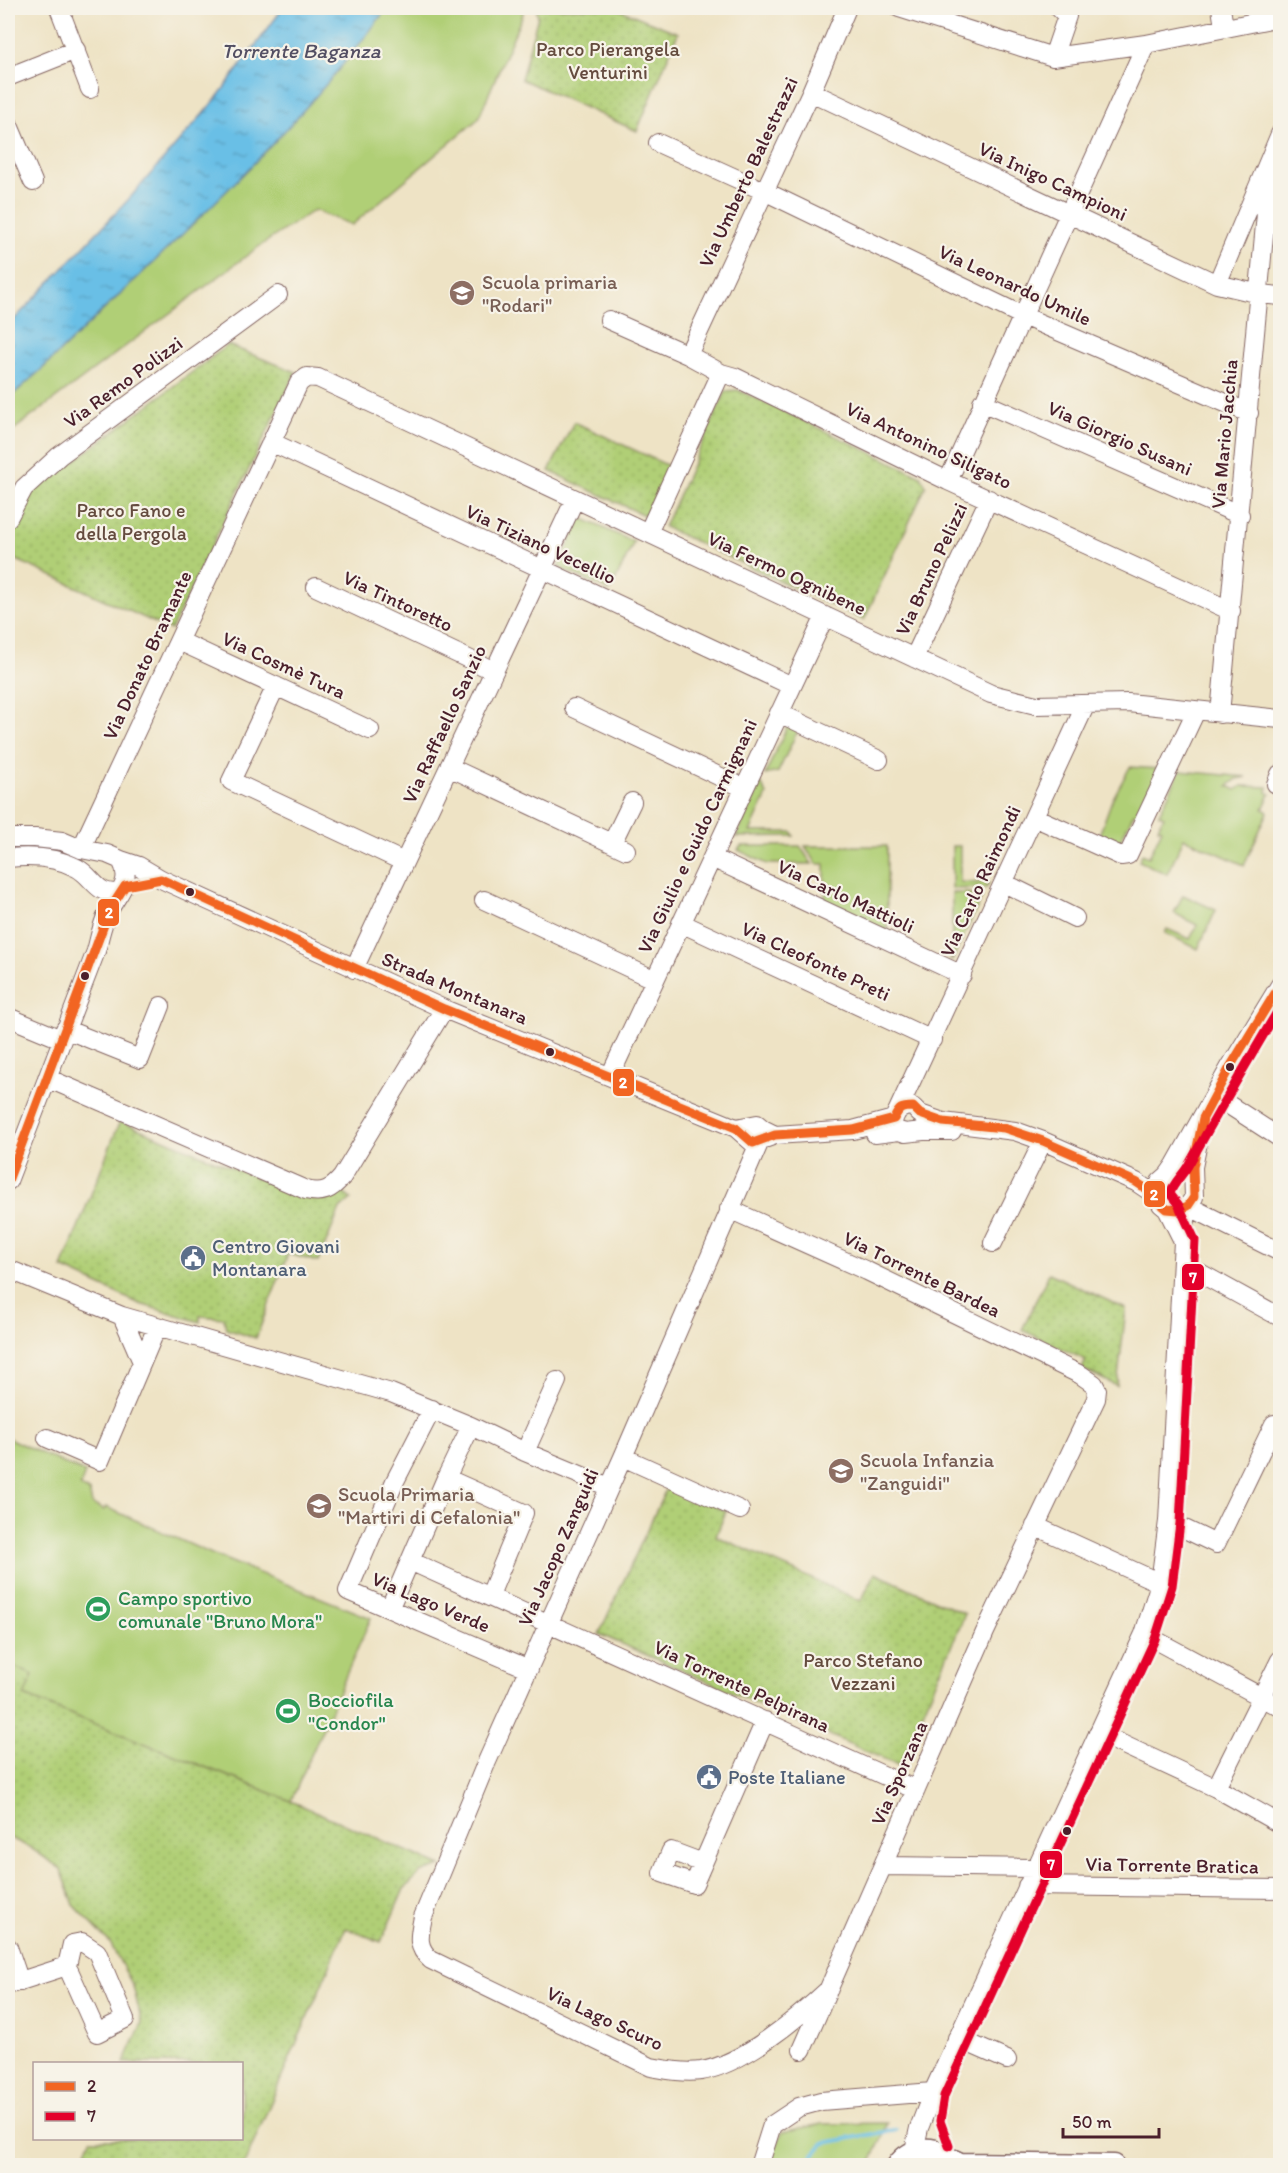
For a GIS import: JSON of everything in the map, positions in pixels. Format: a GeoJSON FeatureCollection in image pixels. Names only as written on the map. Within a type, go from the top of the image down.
{"type":"FeatureCollection","features":[{"type":"Feature","properties":{"kind":"main road"},"geometry":{"type":"LineString","coordinates":[[906,2158],[926,2149],[960,2164],[1114,2166]]}},
{"type":"Feature","properties":{"kind":"street"},"geometry":{"type":"LineString","coordinates":[[59,8],[90,89]]}},
{"type":"Feature","properties":{"kind":"street","name":"Via Umberto Balestrazzi"},"geometry":{"type":"LineString","coordinates":[[688,355],[848,8]]}},
{"type":"Feature","properties":{"kind":"street"},"geometry":{"type":"LineString","coordinates":[[899,8],[952,16],[1053,57],[1146,44],[1281,17]]}},
{"type":"Feature","properties":{"kind":"street"},"geometry":{"type":"LineString","coordinates":[[1053,57],[1067,16],[1059,8]]}},
{"type":"Feature","properties":{"kind":"street"},"geometry":{"type":"LineString","coordinates":[[1221,8],[1224,27]]}},
{"type":"Feature","properties":{"kind":"street"},"geometry":{"type":"LineString","coordinates":[[948,481],[1146,44]]}},
{"type":"Feature","properties":{"kind":"street"},"geometry":{"type":"LineString","coordinates":[[8,77],[76,50]]}},
{"type":"Feature","properties":{"kind":"street","name":"Via Inigo Campioni"},"geometry":{"type":"LineString","coordinates":[[811,92],[1217,284],[1260,294],[1281,296]]}},
{"type":"Feature","properties":{"kind":"street"},"geometry":{"type":"LineString","coordinates":[[8,123],[33,182]]}},
{"type":"Feature","properties":{"kind":"street","name":"Via Mario Jacchia"},"geometry":{"type":"LineString","coordinates":[[1217,284],[1281,134]]}},
{"type":"Feature","properties":{"kind":"street","name":"Via Leonardo Umile"},"geometry":{"type":"LineString","coordinates":[[657,143],[764,191],[1023,316],[1249,413]]}},
{"type":"Feature","properties":{"kind":"street","name":"Via Mario Jacchia"},"geometry":{"type":"LineString","coordinates":[[1220,714],[1271,159]]}},
{"type":"Feature","properties":{"kind":"street","name":"Via Remo Polizzi"},"geometry":{"type":"LineString","coordinates":[[8,518],[24,488],[59,456],[278,295]]}},
{"type":"Feature","properties":{"kind":"street","name":"Via Antonino Siligato"},"geometry":{"type":"LineString","coordinates":[[609,320],[688,355],[721,374],[735,377],[948,481],[1231,611]]}},
{"type":"Feature","properties":{"kind":"street"},"geometry":{"type":"LineString","coordinates":[[648,533],[721,374]]}},
{"type":"Feature","properties":{"kind":"street","name":"Via Fermo Ognibene"},"geometry":{"type":"LineString","coordinates":[[299,382],[307,377],[318,378],[991,694],[1036,705],[1128,703],[1281,719]]}},
{"type":"Feature","properties":{"kind":"street","name":"Via Donato Bramante"},"geometry":{"type":"LineString","coordinates":[[81,849],[299,382]]}},
{"type":"Feature","properties":{"kind":"street","name":"Via Giorgio Susani"},"geometry":{"type":"LineString","coordinates":[[982,402],[1240,515]]}},
{"type":"Feature","properties":{"kind":"street","name":"Via Tiziano Vecellio"},"geometry":{"type":"LineString","coordinates":[[271,442],[792,686]]}},
{"type":"Feature","properties":{"kind":"street","name":"Via Raffaello Sanzio"},"geometry":{"type":"LineString","coordinates":[[354,969],[575,499]]}},
{"type":"Feature","properties":{"kind":"street","name":"Via Bruno Pelizzi"},"geometry":{"type":"LineString","coordinates":[[914,658],[988,499]]}},
{"type":"Feature","properties":{"kind":"street","name":"Via Tintoretto"},"geometry":{"type":"LineString","coordinates":[[316,587],[494,671]]}},
{"type":"Feature","properties":{"kind":"street","name":"Via Giulio e Guido Carmignani"},"geometry":{"type":"LineString","coordinates":[[610,1076],[825,616]]}},
{"type":"Feature","properties":{"kind":"street","name":"Via Cosmè Tura"},"geometry":{"type":"LineString","coordinates":[[179,641],[370,730]]}},
{"type":"Feature","properties":{"kind":"street"},"geometry":{"type":"LineString","coordinates":[[276,686],[231,782],[404,862]]}},
{"type":"Feature","properties":{"kind":"street","name":"Via Carlo Raimondi"},"geometry":{"type":"LineString","coordinates":[[907,1119],[915,1077],[1086,704]]}},
{"type":"Feature","properties":{"kind":"street"},"geometry":{"type":"LineString","coordinates":[[574,708],[744,788]]}},
{"type":"Feature","properties":{"kind":"street"},"geometry":{"type":"LineString","coordinates":[[1034,818],[1126,857],[1130,853],[1196,711]]}},
{"type":"Feature","properties":{"kind":"street"},"geometry":{"type":"LineString","coordinates":[[779,713],[879,760]]}},
{"type":"Feature","properties":{"kind":"street"},"geometry":{"type":"LineString","coordinates":[[449,766],[619,847],[632,802]]}},
{"type":"Feature","properties":{"kind":"street","name":"Strada Montanara"},"geometry":{"type":"LineString","coordinates":[[8,838],[62,841],[139,866],[161,879],[444,1009],[754,1134],[853,1130],[881,1134],[907,1119],[992,1127],[1015,1131],[1043,1141],[1136,1182],[1163,1191]]}},
{"type":"Feature","properties":{"kind":"street"},"geometry":{"type":"LineString","coordinates":[[8,858],[59,861],[79,869],[96,887],[105,892],[161,879]]}},
{"type":"Feature","properties":{"kind":"street","name":"Via Carlo Mattioli"},"geometry":{"type":"LineString","coordinates":[[712,858],[962,975]]}},
{"type":"Feature","properties":{"kind":"street"},"geometry":{"type":"LineString","coordinates":[[8,1181],[96,951],[104,920],[122,889],[126,876],[121,860]]}},
{"type":"Feature","properties":{"kind":"street"},"geometry":{"type":"LineString","coordinates":[[1004,884],[1075,918]]}},
{"type":"Feature","properties":{"kind":"street"},"geometry":{"type":"LineString","coordinates":[[96,887],[104,920]]}},
{"type":"Feature","properties":{"kind":"street"},"geometry":{"type":"LineString","coordinates":[[484,900],[655,981]]}},
{"type":"Feature","properties":{"kind":"street","name":"Via Cleofonte Preti"},"geometry":{"type":"LineString","coordinates":[[681,923],[932,1040]]}},
{"type":"Feature","properties":{"kind":"street"},"geometry":{"type":"LineString","coordinates":[[1163,1191],[1215,1096],[1278,993]]}},
{"type":"Feature","properties":{"kind":"street"},"geometry":{"type":"LineString","coordinates":[[8,1017],[140,1059],[161,1006]]}},
{"type":"Feature","properties":{"kind":"street"},"geometry":{"type":"LineString","coordinates":[[47,1078],[306,1190],[326,1191],[342,1177],[444,1009]]}},
{"type":"Feature","properties":{"kind":"street"},"geometry":{"type":"LineString","coordinates":[[1215,1096],[1281,1138]]}},
{"type":"Feature","properties":{"kind":"street"},"geometry":{"type":"LineString","coordinates":[[906,2158],[957,2038],[1144,1634],[1160,1583],[1168,1521],[1184,1241],[1188,1206],[1194,1197],[1193,1167],[1203,1118]]}},
{"type":"Feature","properties":{"kind":"street","name":"Via Jacopo Zanguidi"},"geometry":{"type":"LineString","coordinates":[[422,1952],[419,1935],[423,1917],[485,1766],[623,1457],[749,1162],[754,1134]]}},
{"type":"Feature","properties":{"kind":"street"},"geometry":{"type":"LineString","coordinates":[[993,1243],[1043,1141]]}},
{"type":"Feature","properties":{"kind":"street"},"geometry":{"type":"LineString","coordinates":[[1163,1191],[1178,1174],[1187,1178],[1193,1185]]}},
{"type":"Feature","properties":{"kind":"street"},"geometry":{"type":"LineString","coordinates":[[1163,1191],[1178,1210],[1188,1206],[1281,1252]]}},
{"type":"Feature","properties":{"kind":"street"},"geometry":{"type":"LineString","coordinates":[[1163,1191],[1184,1241]]}},
{"type":"Feature","properties":{"kind":"street","name":"Via Torrente Bardea"},"geometry":{"type":"LineString","coordinates":[[729,1209],[867,1272],[1081,1375],[1094,1384]]}},
{"type":"Feature","properties":{"kind":"street"},"geometry":{"type":"LineString","coordinates":[[8,1269],[123,1316],[391,1393],[609,1487]]}},
{"type":"Feature","properties":{"kind":"street"},"geometry":{"type":"LineString","coordinates":[[1182,1271],[1200,1273],[1281,1317]]}},
{"type":"Feature","properties":{"kind":"street"},"geometry":{"type":"LineString","coordinates":[[123,1316],[142,1362]]}},
{"type":"Feature","properties":{"kind":"street"},"geometry":{"type":"LineString","coordinates":[[47,1438],[100,1461],[157,1327]]}},
{"type":"Feature","properties":{"kind":"street"},"geometry":{"type":"LineString","coordinates":[[525,1452],[557,1380]]}},
{"type":"Feature","properties":{"kind":"street","name":"Via Sporzana"},"geometry":{"type":"LineString","coordinates":[[802,2050],[981,1641],[1096,1399],[1097,1390],[1094,1384]]}},
{"type":"Feature","properties":{"kind":"street","name":"Via Lago Verde"},"geometry":{"type":"LineString","coordinates":[[432,1409],[395,1481],[348,1591],[529,1668]]}},
{"type":"Feature","properties":{"kind":"street"},"geometry":{"type":"LineString","coordinates":[[1168,1521],[1216,1544],[1274,1424]]}},
{"type":"Feature","properties":{"kind":"street"},"geometry":{"type":"LineString","coordinates":[[390,1607],[471,1426]]}},
{"type":"Feature","properties":{"kind":"street"},"geometry":{"type":"LineString","coordinates":[[623,1457],[740,1510]]}},
{"type":"Feature","properties":{"kind":"street"},"geometry":{"type":"LineString","coordinates":[[446,1479],[524,1513],[490,1595]]}},
{"type":"Feature","properties":{"kind":"street"},"geometry":{"type":"LineString","coordinates":[[1035,1526],[1160,1583]]}},
{"type":"Feature","properties":{"kind":"street","name":"Via Torrente Pelpirana"},"geometry":{"type":"LineString","coordinates":[[410,1561],[490,1595],[916,1790]]}},
{"type":"Feature","properties":{"kind":"street"},"geometry":{"type":"LineString","coordinates":[[1144,1634],[1281,1707]]}},
{"type":"Feature","properties":{"kind":"street"},"geometry":{"type":"LineString","coordinates":[[1216,1788],[1281,1660]]}},
{"type":"Feature","properties":{"kind":"street"},"geometry":{"type":"LineString","coordinates":[[703,1863],[765,1721]]}},
{"type":"Feature","properties":{"kind":"street"},"geometry":{"type":"LineString","coordinates":[[1098,1733],[1216,1788],[1281,1824]]}},
{"type":"Feature","properties":{"kind":"street"},"geometry":{"type":"LineString","coordinates":[[883,1866],[1035,1868]]}},
{"type":"Feature","properties":{"kind":"street","name":"Via Torrente Bratica"},"geometry":{"type":"LineString","coordinates":[[1027,1886],[1281,1889]]}},
{"type":"Feature","properties":{"kind":"street"},"geometry":{"type":"LineString","coordinates":[[82,1942],[97,1952],[125,2019],[97,2033],[67,1966],[72,1944],[82,1942]]}},
{"type":"Feature","properties":{"kind":"street"},"geometry":{"type":"LineString","coordinates":[[8,1947],[14,1984],[67,1966]]}},
{"type":"Feature","properties":{"kind":"street","name":"Via Lago Scuro"},"geometry":{"type":"LineString","coordinates":[[422,1952],[431,1960],[651,2067],[681,2072],[704,2070],[729,2062],[802,2015],[829,1989]]}},
{"type":"Feature","properties":{"kind":"street"},"geometry":{"type":"LineString","coordinates":[[957,2038],[1007,2060]]}},
{"type":"Feature","properties":{"kind":"street"},"geometry":{"type":"LineString","coordinates":[[930,2100],[929,2129],[946,2159]]}},
{"type":"Feature","properties":{"kind":"street"},"geometry":{"type":"LineString","coordinates":[[759,2166],[772,2125],[799,2107],[821,2101],[930,2100]]}},
{"type":"Feature","properties":{"kind":"green space"},"geometry":{"type":"Polygon","coordinates":[[[387,8],[522,8],[523,14],[478,119],[352,225],[314,210],[257,248],[8,434],[8,399],[42,369],[266,151],[349,57],[387,8]]]}},
{"type":"Feature","properties":{"kind":"green space","name":"Parco Pierangela Venturini"},"geometry":{"type":"Polygon","coordinates":[[[536,8],[616,8],[678,33],[637,131],[521,79],[538,16],[536,8]]]}},
{"type":"Feature","properties":{"kind":"green space","name":"Parco Fano e della Pergola"},"geometry":{"type":"Polygon","coordinates":[[[228,345],[296,372],[171,630],[8,556],[8,535],[28,496],[228,345]]]}},
{"type":"Feature","properties":{"kind":"green space"},"geometry":{"type":"Polygon","coordinates":[[[738,390],[921,476],[926,486],[864,620],[664,527],[726,391],[738,390]]]}},
{"type":"Feature","properties":{"kind":"green space"},"geometry":{"type":"Polygon","coordinates":[[[574,422],[669,466],[646,516],[549,471],[574,422]]]}},
{"type":"Feature","properties":{"kind":"green space"},"geometry":{"type":"Polygon","coordinates":[[[581,518],[634,542],[610,591],[558,567],[581,518]]]}},
{"type":"Feature","properties":{"kind":"green space"},"geometry":{"type":"Polygon","coordinates":[[[788,725],[798,730],[778,772],[765,775],[788,725]]]}},
{"type":"Feature","properties":{"kind":"green space"},"geometry":{"type":"Polygon","coordinates":[[[1130,767],[1160,769],[1139,815],[1134,813],[1121,839],[1129,843],[1123,849],[1098,838],[1112,800],[1130,767]]]}},
{"type":"Feature","properties":{"kind":"green space"},"geometry":{"type":"Polygon","coordinates":[[[1180,771],[1247,777],[1237,779],[1228,786],[1236,790],[1242,786],[1268,787],[1267,792],[1270,794],[1263,809],[1268,812],[1244,865],[1184,838],[1167,874],[1139,861],[1142,854],[1149,857],[1162,829],[1158,828],[1164,816],[1159,814],[1180,771]]]}},
{"type":"Feature","properties":{"kind":"green space"},"geometry":{"type":"Polygon","coordinates":[[[761,783],[767,795],[750,832],[792,832],[794,836],[736,837],[761,783]]]}},
{"type":"Feature","properties":{"kind":"green space"},"geometry":{"type":"Polygon","coordinates":[[[741,846],[800,846],[812,864],[767,864],[738,850],[741,846]]]}},
{"type":"Feature","properties":{"kind":"green space"},"geometry":{"type":"Polygon","coordinates":[[[805,846],[887,846],[887,931],[825,902],[825,864],[817,864],[805,846]]]}},
{"type":"Feature","properties":{"kind":"green space"},"geometry":{"type":"Polygon","coordinates":[[[952,846],[960,846],[960,882],[989,883],[986,888],[952,889],[952,846]]]}},
{"type":"Feature","properties":{"kind":"green space"},"geometry":{"type":"Polygon","coordinates":[[[952,893],[970,893],[970,895],[982,897],[952,961],[950,960],[952,959],[952,893]]]}},
{"type":"Feature","properties":{"kind":"green space"},"geometry":{"type":"Polygon","coordinates":[[[1183,895],[1216,910],[1198,949],[1165,933],[1167,929],[1190,939],[1197,925],[1174,913],[1183,895]]]}},
{"type":"Feature","properties":{"kind":"green space"},"geometry":{"type":"Polygon","coordinates":[[[120,1121],[306,1198],[324,1199],[341,1191],[351,1199],[340,1209],[318,1262],[288,1254],[256,1338],[226,1329],[224,1318],[200,1316],[200,1322],[140,1304],[62,1268],[120,1121]]]}},
{"type":"Feature","properties":{"kind":"green space"},"geometry":{"type":"Polygon","coordinates":[[[1049,1273],[1126,1309],[1117,1386],[1082,1369],[1086,1360],[1022,1330],[1049,1273]]]}},
{"type":"Feature","properties":{"kind":"green space"},"geometry":{"type":"Polygon","coordinates":[[[8,1438],[85,1473],[80,1487],[89,1491],[92,1504],[104,1510],[106,1507],[214,1555],[371,1618],[291,1801],[24,1696],[32,1675],[8,1664],[8,1438]]]}},
{"type":"Feature","properties":{"kind":"green space","name":"Parco Stefano Vezzani"},"geometry":{"type":"Polygon","coordinates":[[[668,1485],[726,1511],[716,1536],[861,1601],[875,1573],[965,1614],[900,1766],[599,1634],[668,1485]]]}},
{"type":"Feature","properties":{"kind":"green space"},"geometry":{"type":"Polygon","coordinates":[[[8,1664],[33,1675],[24,1696],[291,1801],[441,1866],[420,1873],[404,1889],[381,1942],[346,1928],[244,2165],[80,2165],[91,2140],[243,2140],[243,2062],[124,2062],[142,2023],[133,1986],[110,1943],[74,1905],[61,1869],[29,1847],[8,1837],[8,1664]]]}},
{"type":"Feature","properties":{"kind":"green space"},"geometry":{"type":"Polygon","coordinates":[[[888,2123],[870,2165],[834,2162],[829,2166],[769,2166],[782,2132],[822,2124],[888,2123]]]}},
{"type":"Feature","properties":{"kind":"water","name":"Torrente Baganza"},"geometry":{"type":"Polygon","coordinates":[[[283,8],[387,8],[349,57],[266,151],[178,239],[8,399],[8,326],[128,200],[216,99],[283,8]]]}},
{"type":"Feature","properties":{"kind":"waterway"},"geometry":{"type":"LineString","coordinates":[[806,2166],[824,2143],[896,2130]]}},
{"type":"Feature","properties":{"kind":"transit line","name":"2"},"geometry":{"type":"LineString","coordinates":[[8,1181],[110,909],[125,886],[161,879],[444,1009],[736,1128],[753,1143],[775,1135],[853,1130],[894,1119],[901,1109],[913,1107],[920,1114],[943,1122],[1004,1128],[1043,1141],[1136,1182],[1157,1196],[1167,1209],[1178,1210],[1188,1206],[1194,1197],[1193,1167],[1203,1118],[1230,1067],[1280,985]]}},
{"type":"Feature","properties":{"kind":"transit line","name":"7"},"geometry":{"type":"LineString","coordinates":[[949,2146],[940,2121],[944,2096],[1155,1639],[1172,1586],[1180,1523],[1195,1240],[1178,1204],[1170,1194],[1280,1007]]}},
{"type":"Feature","properties":{"kind":"place","name":"Scuola primaria \"Rodari\""},"geometry":{"type":"Point","coordinates":[462,293]}},
{"type":"Feature","properties":{"kind":"place","name":"Centro Giovani Montanara"},"geometry":{"type":"Point","coordinates":[193,1258]}},
{"type":"Feature","properties":{"kind":"place","name":"Scuola Infanzia \"Zanguidi\""},"geometry":{"type":"Point","coordinates":[841,1471]}},
{"type":"Feature","properties":{"kind":"place","name":"Scuola Primaria \"Martiri di Cefalonia\""},"geometry":{"type":"Point","coordinates":[319,1506]}},
{"type":"Feature","properties":{"kind":"place","name":"Campo sportivo comunale \"Bruno Mora\""},"geometry":{"type":"Point","coordinates":[98,1609]}},
{"type":"Feature","properties":{"kind":"place","name":"Bocciofila \"Condor\""},"geometry":{"type":"Point","coordinates":[288,1711]}},
{"type":"Feature","properties":{"kind":"place","name":"Poste Italiane"},"geometry":{"type":"Point","coordinates":[709,1777]}}]}
